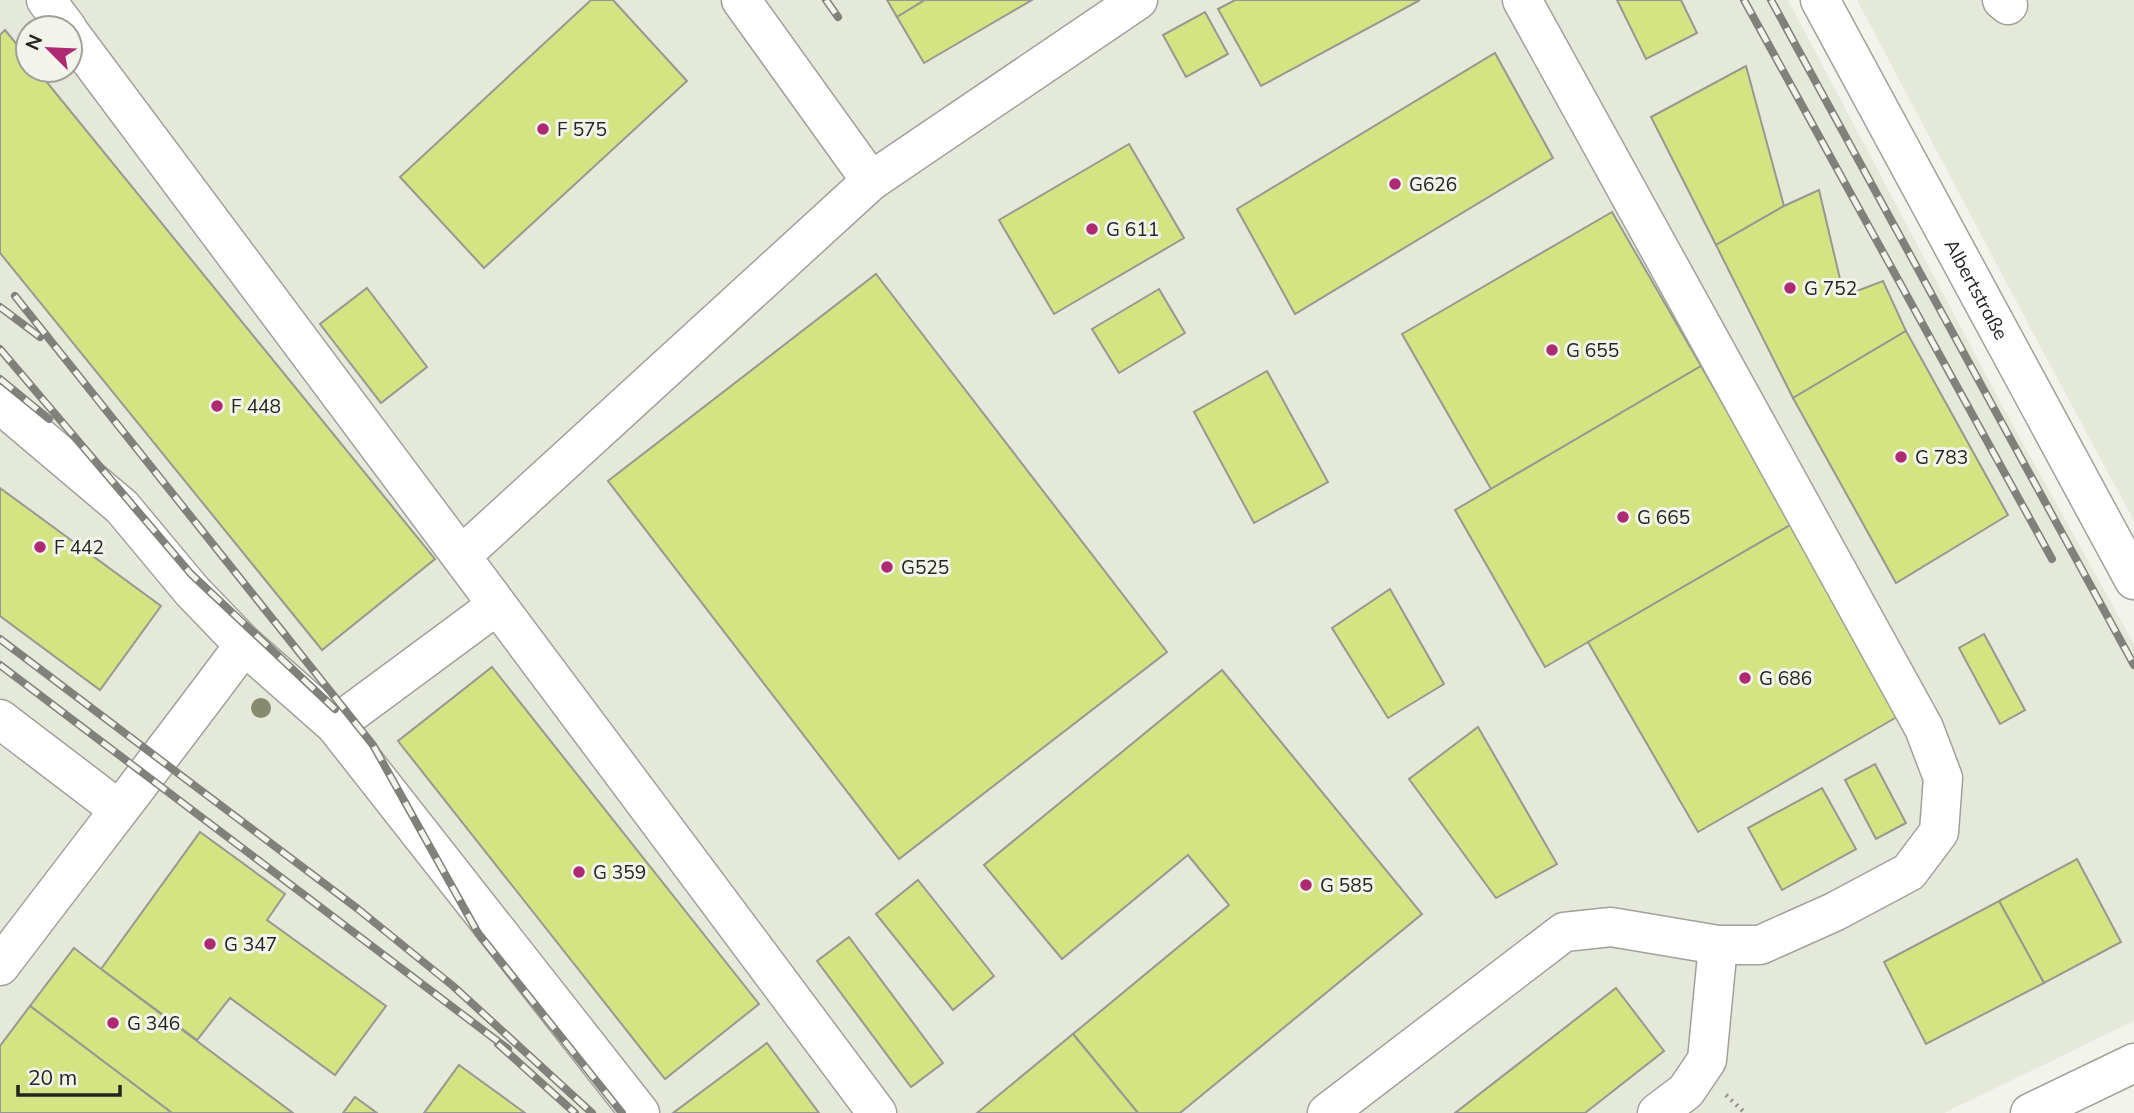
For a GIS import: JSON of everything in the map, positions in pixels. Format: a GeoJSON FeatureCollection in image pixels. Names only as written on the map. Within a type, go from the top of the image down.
{"type":"FeatureCollection","features":[{"type":"Feature","properties":{"kind":"street"},"geometry":{"type":"LineString","coordinates":[[741,0],[871,181]]}},
{"type":"Feature","properties":{"kind":"street"},"geometry":{"type":"LineString","coordinates":[[1327,1113],[1564,932],[1611,927],[1718,946],[1760,944],[1834,912],[1909,872],[1939,832],[1943,778],[1924,728],[1522,0]]}},
{"type":"Feature","properties":{"kind":"street","name":"Albertstraße"},"geometry":{"type":"LineString","coordinates":[[1820,0],[2134,580]]}},
{"type":"Feature","properties":{"kind":"street"},"geometry":{"type":"LineString","coordinates":[[461,556],[871,181],[1132,1]]}},
{"type":"Feature","properties":{"kind":"street"},"geometry":{"type":"LineString","coordinates":[[84,52],[877,1113]]}},
{"type":"Feature","properties":{"kind":"street"},"geometry":{"type":"LineString","coordinates":[[0,404],[122,507],[192,591],[244,645],[335,725],[640,1113]]}},
{"type":"Feature","properties":{"kind":"street"},"geometry":{"type":"LineString","coordinates":[[335,725],[496,606]]}},
{"type":"Feature","properties":{"kind":"street"},"geometry":{"type":"LineString","coordinates":[[0,966],[118,809],[160,759],[244,645]]}},
{"type":"Feature","properties":{"kind":"street"},"geometry":{"type":"LineString","coordinates":[[0,719],[118,809]]}},
{"type":"Feature","properties":{"kind":"street"},"geometry":{"type":"LineString","coordinates":[[1657,1113],[1686,1091],[1707,1060],[1718,946]]}},
{"type":"Feature","properties":{"kind":"street"},"geometry":{"type":"LineString","coordinates":[[2030,1113],[2134,1063]]}},
{"type":"Feature","properties":{"kind":"shaded area"},"geometry":{"type":"Polygon","coordinates":[[[0,0],[1788,0],[2004,409],[2134,644],[2134,1021],[1944,1113],[0,1113],[0,0]]]}},
{"type":"Feature","properties":{"kind":"shaded area"},"geometry":{"type":"Polygon","coordinates":[[[1857,0],[2134,0],[2134,521],[2025,318],[1857,0]]]}},
{"type":"Feature","properties":{"kind":"building","name":"F 575"},"geometry":{"type":"Polygon","coordinates":[[[591,0],[613,0],[687,81],[484,268],[400,177],[591,0]]]}},
{"type":"Feature","properties":{"kind":"building"},"geometry":{"type":"Polygon","coordinates":[[[887,0],[925,0],[897,17],[887,0]]]}},
{"type":"Feature","properties":{"kind":"building"},"geometry":{"type":"Polygon","coordinates":[[[925,0],[1032,0],[924,63],[897,17],[925,0]]]}},
{"type":"Feature","properties":{"kind":"building"},"geometry":{"type":"Polygon","coordinates":[[[1235,0],[1420,0],[1261,86],[1218,9],[1235,0]]]}},
{"type":"Feature","properties":{"kind":"building"},"geometry":{"type":"Polygon","coordinates":[[[1617,0],[1681,0],[1697,33],[1646,59],[1617,0]]]}},
{"type":"Feature","properties":{"kind":"building"},"geometry":{"type":"Polygon","coordinates":[[[1205,12],[1228,54],[1186,77],[1163,35],[1205,12]]]}},
{"type":"Feature","properties":{"kind":"building","name":"F 448"},"geometry":{"type":"Polygon","coordinates":[[[5,30],[14,41],[14,84],[48,84],[435,559],[322,650],[0,253],[0,35],[5,30]]]}},
{"type":"Feature","properties":{"kind":"building","name":"G626"},"geometry":{"type":"Polygon","coordinates":[[[1495,53],[1553,158],[1295,314],[1237,209],[1495,53]]]}},
{"type":"Feature","properties":{"kind":"building"},"geometry":{"type":"Polygon","coordinates":[[[1746,66],[1784,206],[1716,245],[1651,117],[1746,66]]]}},
{"type":"Feature","properties":{"kind":"building","name":"G 611"},"geometry":{"type":"Polygon","coordinates":[[[1129,144],[1184,238],[1054,314],[999,220],[1129,144]]]}},
{"type":"Feature","properties":{"kind":"building","name":"G 752"},"geometry":{"type":"Polygon","coordinates":[[[1819,190],[1844,296],[1883,281],[1906,331],[1793,398],[1716,245],[1784,206],[1819,190]]]}},
{"type":"Feature","properties":{"kind":"building","name":"G 655"},"geometry":{"type":"Polygon","coordinates":[[[1612,212],[1701,366],[1491,489],[1402,334],[1612,212]]]}},
{"type":"Feature","properties":{"kind":"building","name":"G525"},"geometry":{"type":"Polygon","coordinates":[[[876,274],[1167,652],[899,859],[608,481],[876,274]]]}},
{"type":"Feature","properties":{"kind":"building"},"geometry":{"type":"Polygon","coordinates":[[[367,288],[427,367],[381,403],[320,324],[367,288]]]}},
{"type":"Feature","properties":{"kind":"building"},"geometry":{"type":"Polygon","coordinates":[[[1159,289],[1185,333],[1119,373],[1092,329],[1159,289]]]}},
{"type":"Feature","properties":{"kind":"building","name":"G 783"},"geometry":{"type":"Polygon","coordinates":[[[1906,331],[2008,515],[1896,583],[1793,398],[1906,331]]]}},
{"type":"Feature","properties":{"kind":"building","name":"G 665"},"geometry":{"type":"Polygon","coordinates":[[[1701,366],[1792,524],[1545,667],[1455,510],[1701,366]]]}},
{"type":"Feature","properties":{"kind":"building"},"geometry":{"type":"Polygon","coordinates":[[[1267,371],[1328,482],[1254,523],[1194,412],[1267,371]]]}},
{"type":"Feature","properties":{"kind":"building","name":"F 442"},"geometry":{"type":"Polygon","coordinates":[[[0,488],[161,606],[100,690],[0,616],[0,488]]]}},
{"type":"Feature","properties":{"kind":"building","name":"G 686"},"geometry":{"type":"Polygon","coordinates":[[[1792,524],[1902,714],[1698,832],[1588,642],[1792,524]]]}},
{"type":"Feature","properties":{"kind":"building"},"geometry":{"type":"Polygon","coordinates":[[[1390,589],[1444,684],[1388,718],[1332,628],[1390,589]]]}},
{"type":"Feature","properties":{"kind":"building"},"geometry":{"type":"Polygon","coordinates":[[[1984,634],[2025,710],[2000,724],[1959,648],[1984,634]]]}},
{"type":"Feature","properties":{"kind":"building","name":"G 359"},"geometry":{"type":"Polygon","coordinates":[[[492,667],[759,1004],[665,1079],[398,741],[492,667]]]}},
{"type":"Feature","properties":{"kind":"building","name":"G 585"},"geometry":{"type":"Polygon","coordinates":[[[1222,670],[1422,914],[1180,1113],[1138,1113],[1073,1034],[1229,905],[1188,855],[1062,959],[984,865],[1222,670]]]}},
{"type":"Feature","properties":{"kind":"building"},"geometry":{"type":"Polygon","coordinates":[[[1478,727],[1557,864],[1496,898],[1409,779],[1478,727]]]}},
{"type":"Feature","properties":{"kind":"building"},"geometry":{"type":"Polygon","coordinates":[[[1875,764],[1906,823],[1876,839],[1845,780],[1875,764]]]}},
{"type":"Feature","properties":{"kind":"building"},"geometry":{"type":"Polygon","coordinates":[[[1822,788],[1856,849],[1782,890],[1748,828],[1822,788]]]}},
{"type":"Feature","properties":{"kind":"building","name":"G 347"},"geometry":{"type":"Polygon","coordinates":[[[200,832],[285,894],[267,920],[386,1006],[335,1075],[230,998],[197,1040],[101,969],[200,832]]]}},
{"type":"Feature","properties":{"kind":"building"},"geometry":{"type":"Polygon","coordinates":[[[2077,859],[2121,942],[2044,983],[1999,901],[2077,859]]]}},
{"type":"Feature","properties":{"kind":"building"},"geometry":{"type":"Polygon","coordinates":[[[918,880],[994,976],[953,1010],[876,914],[918,880]]]}},
{"type":"Feature","properties":{"kind":"building"},"geometry":{"type":"Polygon","coordinates":[[[1999,901],[2044,983],[1926,1044],[1884,962],[1999,901]]]}},
{"type":"Feature","properties":{"kind":"building"},"geometry":{"type":"Polygon","coordinates":[[[849,937],[943,1063],[911,1087],[817,961],[849,937]]]}},
{"type":"Feature","properties":{"kind":"building","name":"G 346"},"geometry":{"type":"Polygon","coordinates":[[[74,948],[293,1113],[172,1113],[30,1006],[74,948]]]}},
{"type":"Feature","properties":{"kind":"building"},"geometry":{"type":"Polygon","coordinates":[[[1616,988],[1664,1051],[1585,1113],[1455,1113],[1616,988]]]}},
{"type":"Feature","properties":{"kind":"building"},"geometry":{"type":"Polygon","coordinates":[[[30,1006],[172,1113],[0,1113],[0,1046],[30,1006]]]}},
{"type":"Feature","properties":{"kind":"building"},"geometry":{"type":"Polygon","coordinates":[[[1073,1034],[1138,1113],[977,1113],[1073,1034]]]}},
{"type":"Feature","properties":{"kind":"building"},"geometry":{"type":"Polygon","coordinates":[[[767,1043],[819,1113],[673,1113],[767,1043]]]}},
{"type":"Feature","properties":{"kind":"building"},"geometry":{"type":"Polygon","coordinates":[[[459,1065],[525,1113],[424,1113],[459,1065]]]}},
{"type":"Feature","properties":{"kind":"building"},"geometry":{"type":"Polygon","coordinates":[[[355,1097],[377,1113],[343,1113],[355,1097]]]}},
{"type":"Feature","properties":{"kind":"railway"},"geometry":{"type":"LineString","coordinates":[[826,0],[838,17]]}},
{"type":"Feature","properties":{"kind":"railway"},"geometry":{"type":"LineString","coordinates":[[1744,0],[2052,559]]}},
{"type":"Feature","properties":{"kind":"railway"},"geometry":{"type":"LineString","coordinates":[[1771,0],[2134,665]]}},
{"type":"Feature","properties":{"kind":"railway"},"geometry":{"type":"LineString","coordinates":[[15,296],[373,745],[478,933],[622,1113]]}},
{"type":"Feature","properties":{"kind":"railway"},"geometry":{"type":"LineString","coordinates":[[0,307],[40,337]]}},
{"type":"Feature","properties":{"kind":"railway"},"geometry":{"type":"LineString","coordinates":[[0,349],[191,574],[335,709]]}},
{"type":"Feature","properties":{"kind":"railway"},"geometry":{"type":"LineString","coordinates":[[0,379],[49,419]]}},
{"type":"Feature","properties":{"kind":"railway"},"geometry":{"type":"LineString","coordinates":[[0,639],[358,909],[453,986],[592,1113]]}},
{"type":"Feature","properties":{"kind":"railway"},"geometry":{"type":"LineString","coordinates":[[0,665],[508,1049]]}},
{"type":"Feature","properties":{"kind":"railway"},"geometry":{"type":"LineString","coordinates":[[498,1044],[575,1113]]}},
{"type":"Feature","properties":{"kind":"place","name":"F 575"},"geometry":{"type":"Point","coordinates":[543,129]}},
{"type":"Feature","properties":{"kind":"place","name":"G626"},"geometry":{"type":"Point","coordinates":[1395,184]}},
{"type":"Feature","properties":{"kind":"place","name":"G 611"},"geometry":{"type":"Point","coordinates":[1092,229]}},
{"type":"Feature","properties":{"kind":"place","name":"G 752"},"geometry":{"type":"Point","coordinates":[1790,288]}},
{"type":"Feature","properties":{"kind":"place","name":"G 655"},"geometry":{"type":"Point","coordinates":[1552,350]}},
{"type":"Feature","properties":{"kind":"place","name":"F 448"},"geometry":{"type":"Point","coordinates":[217,406]}},
{"type":"Feature","properties":{"kind":"place","name":"G 783"},"geometry":{"type":"Point","coordinates":[1901,457]}},
{"type":"Feature","properties":{"kind":"place","name":"G 665"},"geometry":{"type":"Point","coordinates":[1623,517]}},
{"type":"Feature","properties":{"kind":"place","name":"F 442"},"geometry":{"type":"Point","coordinates":[40,547]}},
{"type":"Feature","properties":{"kind":"place","name":"G525"},"geometry":{"type":"Point","coordinates":[887,567]}},
{"type":"Feature","properties":{"kind":"place","name":"G 686"},"geometry":{"type":"Point","coordinates":[1745,678]}},
{"type":"Feature","properties":{"kind":"place","name":"G 359"},"geometry":{"type":"Point","coordinates":[579,872]}},
{"type":"Feature","properties":{"kind":"place","name":"G 585"},"geometry":{"type":"Point","coordinates":[1306,885]}},
{"type":"Feature","properties":{"kind":"place","name":"G 347"},"geometry":{"type":"Point","coordinates":[210,944]}},
{"type":"Feature","properties":{"kind":"place","name":"G 346"},"geometry":{"type":"Point","coordinates":[113,1023]}}]}
